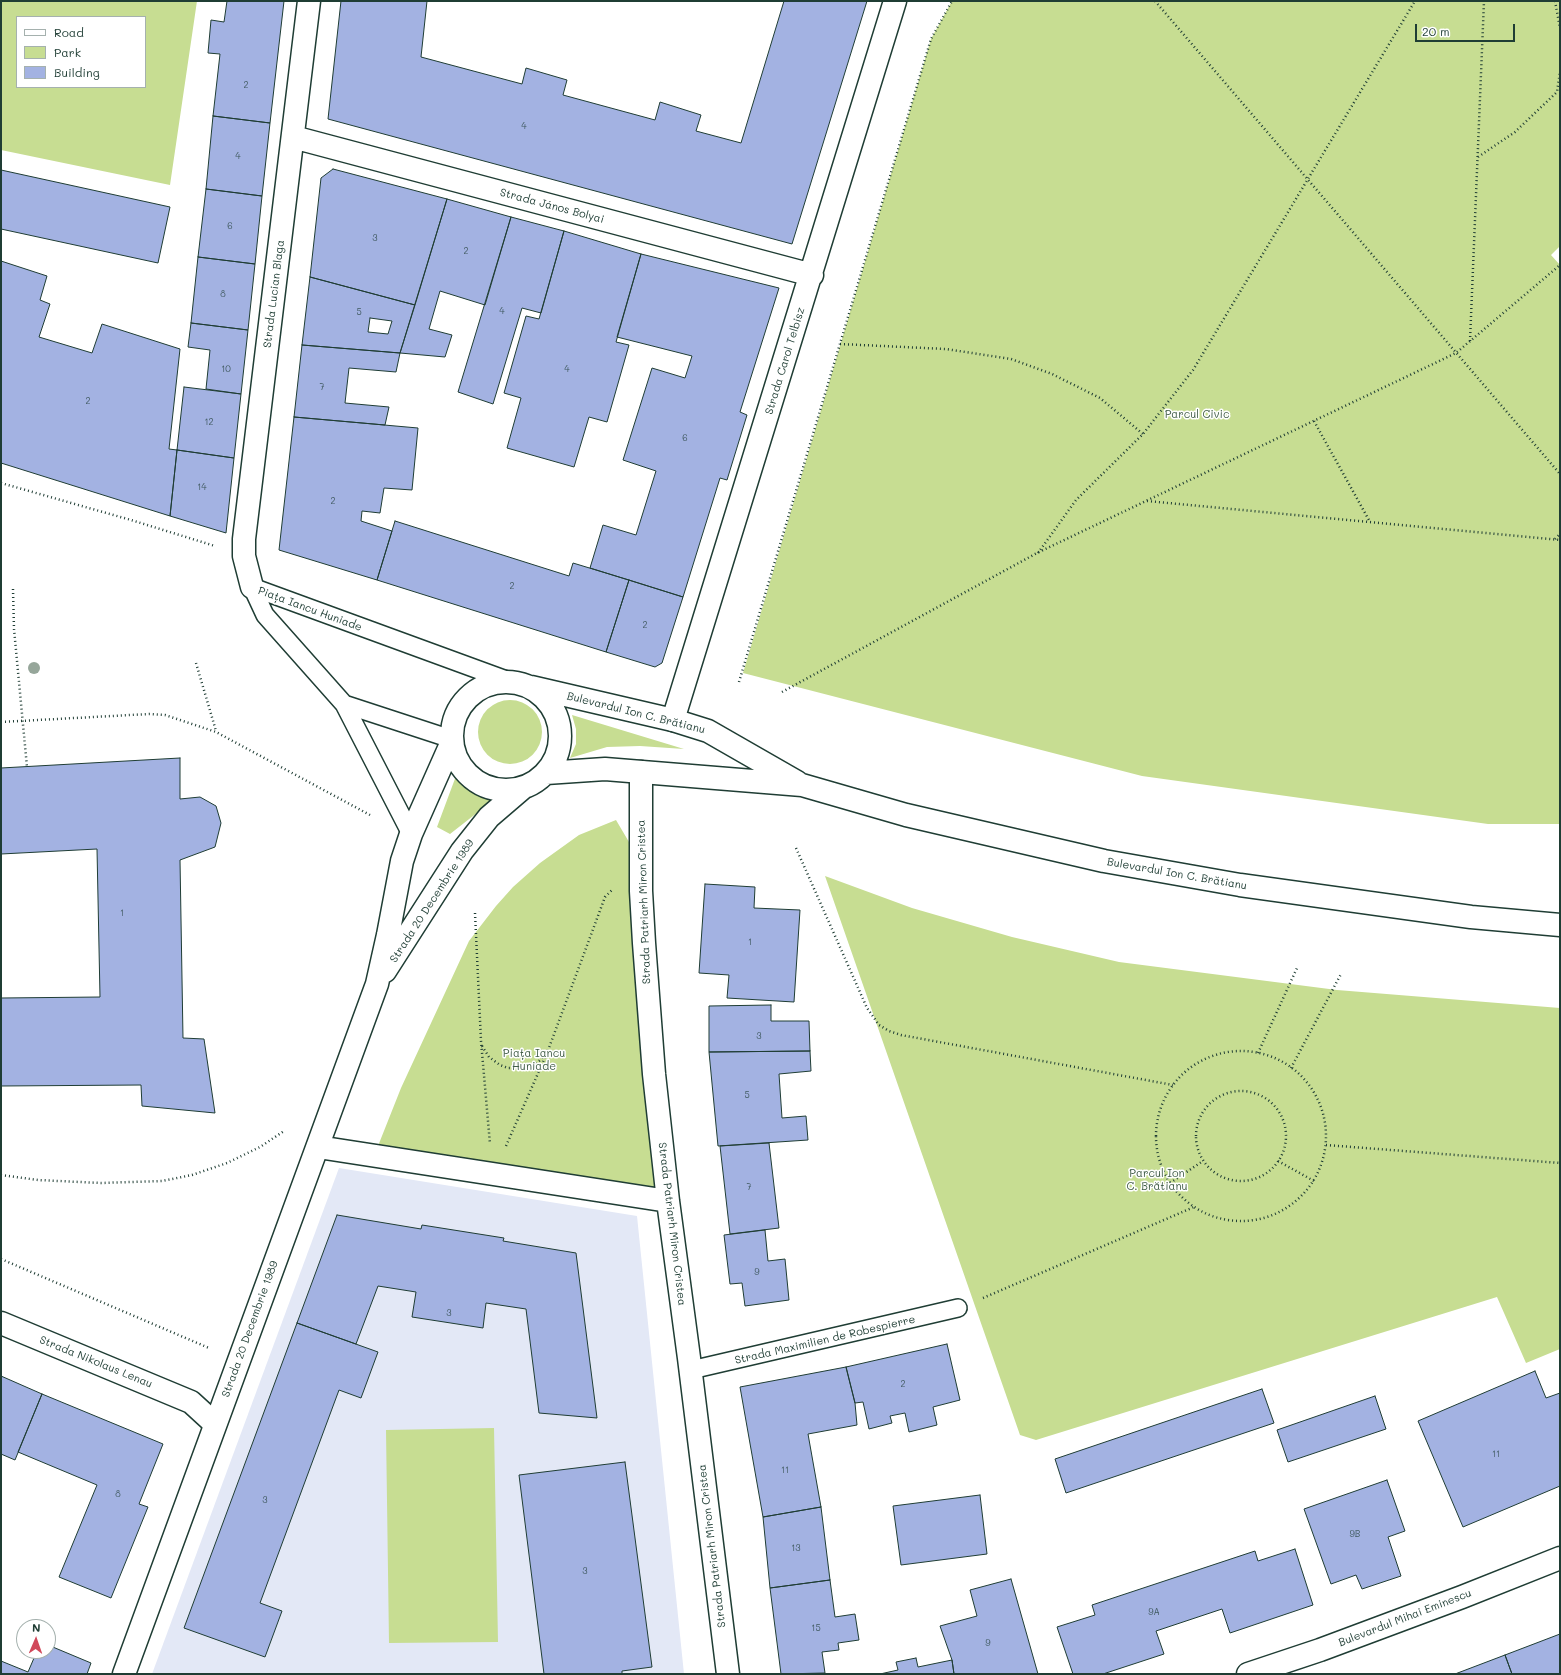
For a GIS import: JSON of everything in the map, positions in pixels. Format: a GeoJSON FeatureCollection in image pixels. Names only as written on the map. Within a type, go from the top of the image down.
{"type":"FeatureCollection","features":[{"type":"Feature","properties":{"kind":"street","name":"Strada Lucian Blaga"},"geometry":{"type":"LineString","coordinates":[[252,587],[244,556],[244,538],[309,1]]}},
{"type":"Feature","properties":{"kind":"street","name":"Strada Carol Telbisz"},"geometry":{"type":"LineString","coordinates":[[673,720],[896,1]]}},
{"type":"Feature","properties":{"kind":"street","name":"Strada János Bolyai"},"geometry":{"type":"LineString","coordinates":[[293,137],[812,275]]}},
{"type":"Feature","properties":{"kind":"street","name":"Piața Iancu Huniade"},"geometry":{"type":"LineString","coordinates":[[490,683],[518,684],[542,695],[553,708],[559,725],[560,742],[555,759],[546,773],[536,782],[524,787],[515,790],[500,790],[486,787],[470,777],[458,762],[451,742],[453,721],[460,705],[474,691],[490,683]]}},
{"type":"Feature","properties":{"kind":"street","name":"Bulevardul Ion C. Brătianu"},"geometry":{"type":"LineString","coordinates":[[518,684],[673,720],[708,731],[802,785]]}},
{"type":"Feature","properties":{"kind":"street","name":"Strada 20 Decembrie 1989"},"geometry":{"type":"LineString","coordinates":[[124,1674],[377,984],[402,861],[411,834],[451,742]]}},
{"type":"Feature","properties":{"kind":"street","name":"Bulevardul Ion C. Brătianu"},"geometry":{"type":"LineString","coordinates":[[546,773],[605,769],[802,785],[906,815],[1104,861],[1240,885],[1471,917],[1560,925]]}},
{"type":"Feature","properties":{"kind":"street","name":"Strada Patriarh Miron Cristea"},"geometry":{"type":"LineString","coordinates":[[641,772],[644,943],[653,1067],[668,1201],[691,1370],[728,1674]]}},
{"type":"Feature","properties":{"kind":"street","name":"Strada 20 Decembrie 1989"},"geometry":{"type":"LineString","coordinates":[[377,984],[462,851],[489,817],[524,787]]}},
{"type":"Feature","properties":{"kind":"street"},"geometry":{"type":"LineString","coordinates":[[318,1147],[668,1201]]}},
{"type":"Feature","properties":{"kind":"street","name":"Strada Nikolaus Lenau"},"geometry":{"type":"LineString","coordinates":[[1,1323],[191,1402],[215,1424]]}},
{"type":"Feature","properties":{"kind":"street","name":"Strada Nikolaus Lenau"},"geometry":{"type":"LineString","coordinates":[[191,1402],[224,1400]]}},
{"type":"Feature","properties":{"kind":"street","name":"Bulevardul Mihai Eminescu"},"geometry":{"type":"LineString","coordinates":[[1248,1674],[1320,1650],[1462,1597],[1560,1558]]}},
{"type":"Feature","properties":{"kind":"lane","name":"Piața Iancu Huniade"},"geometry":{"type":"LineString","coordinates":[[252,587],[518,684]]}},
{"type":"Feature","properties":{"kind":"lane","name":"Piața Iancu Huniade"},"geometry":{"type":"LineString","coordinates":[[252,587],[265,615],[344,704],[411,834]]}},
{"type":"Feature","properties":{"kind":"lane","name":"Piața Iancu Huniade"},"geometry":{"type":"LineString","coordinates":[[344,704],[451,742]]}},
{"type":"Feature","properties":{"kind":"lane","name":"Strada Maximilien de Robespierre"},"geometry":{"type":"LineString","coordinates":[[691,1370],[958,1308]]}},
{"type":"Feature","properties":{"kind":"path"},"geometry":{"type":"LineString","coordinates":[[740,682],[931,39],[952,1]]}},
{"type":"Feature","properties":{"kind":"path"},"geometry":{"type":"LineString","coordinates":[[1155,1],[1560,474]]}},
{"type":"Feature","properties":{"kind":"path"},"geometry":{"type":"LineString","coordinates":[[1038,553],[1076,500],[1143,434],[1193,370],[1416,1]]}},
{"type":"Feature","properties":{"kind":"path"},"geometry":{"type":"LineString","coordinates":[[1470,341],[1484,1]]}},
{"type":"Feature","properties":{"kind":"path"},"geometry":{"type":"LineString","coordinates":[[1555,1],[1560,28]]}},
{"type":"Feature","properties":{"kind":"path"},"geometry":{"type":"LineString","coordinates":[[1477,157],[1515,132],[1557,92],[1560,72]]}},
{"type":"Feature","properties":{"kind":"path"},"geometry":{"type":"LineString","coordinates":[[782,692],[1038,553],[1456,353],[1560,265]]}},
{"type":"Feature","properties":{"kind":"path"},"geometry":{"type":"LineString","coordinates":[[840,344],[946,349],[1012,359],[1052,374],[1100,398],[1143,434]]}},
{"type":"Feature","properties":{"kind":"path"},"geometry":{"type":"LineString","coordinates":[[1314,421],[1370,522]]}},
{"type":"Feature","properties":{"kind":"path"},"geometry":{"type":"LineString","coordinates":[[1,483],[131,520],[244,556]]}},
{"type":"Feature","properties":{"kind":"path"},"geometry":{"type":"LineString","coordinates":[[1147,501],[1560,540]]}},
{"type":"Feature","properties":{"kind":"path"},"geometry":{"type":"LineString","coordinates":[[1554,539],[1560,534]]}},
{"type":"Feature","properties":{"kind":"path"},"geometry":{"type":"LineString","coordinates":[[13,589],[14,629],[27,766]]}},
{"type":"Feature","properties":{"kind":"path"},"geometry":{"type":"LineString","coordinates":[[196,663],[216,732]]}},
{"type":"Feature","properties":{"kind":"path"},"geometry":{"type":"LineString","coordinates":[[1,722],[160,714],[216,732],[371,816]]}},
{"type":"Feature","properties":{"kind":"path"},"geometry":{"type":"LineString","coordinates":[[796,848],[867,1008],[879,1025],[902,1035],[1173,1085]]}},
{"type":"Feature","properties":{"kind":"path"},"geometry":{"type":"LineString","coordinates":[[493,1175],[547,1053],[605,897],[609,891],[617,888]]}},
{"type":"Feature","properties":{"kind":"path"},"geometry":{"type":"LineString","coordinates":[[475,913],[481,1041],[493,1175]]}},
{"type":"Feature","properties":{"kind":"path"},"geometry":{"type":"LineString","coordinates":[[1258,1053],[1297,968]]}},
{"type":"Feature","properties":{"kind":"path"},"geometry":{"type":"LineString","coordinates":[[1291,1068],[1341,974]]}},
{"type":"Feature","properties":{"kind":"path"},"geometry":{"type":"LineString","coordinates":[[481,1041],[482,1046],[489,1057],[500,1065],[508,1068],[527,1068],[539,1061],[547,1053]]}},
{"type":"Feature","properties":{"kind":"path"},"geometry":{"type":"LineString","coordinates":[[1230,1052],[1258,1053],[1281,1061],[1303,1077],[1319,1101],[1324,1115],[1326,1130],[1326,1145],[1322,1163],[1314,1180],[1297,1201],[1273,1215],[1246,1221],[1219,1218],[1206,1214],[1194,1207],[1181,1196],[1170,1183],[1162,1170],[1156,1141],[1160,1112],[1165,1098],[1173,1085],[1182,1075],[1204,1060],[1230,1052]]}},
{"type":"Feature","properties":{"kind":"path"},"geometry":{"type":"LineString","coordinates":[[1238,1091],[1253,1092],[1260,1095],[1274,1104],[1285,1125],[1285,1149],[1278,1161],[1268,1172],[1246,1181],[1230,1180],[1223,1177],[1209,1167],[1204,1161],[1197,1146],[1196,1130],[1200,1117],[1210,1103],[1217,1098],[1238,1091]]}},
{"type":"Feature","properties":{"kind":"path"},"geometry":{"type":"LineString","coordinates":[[1,1175],[38,1180],[101,1183],[162,1181],[192,1175],[227,1163],[260,1147],[284,1131]]}},
{"type":"Feature","properties":{"kind":"path"},"geometry":{"type":"LineString","coordinates":[[1326,1145],[1560,1163]]}},
{"type":"Feature","properties":{"kind":"path"},"geometry":{"type":"LineString","coordinates":[[1170,1183],[1204,1161]]}},
{"type":"Feature","properties":{"kind":"path"},"geometry":{"type":"LineString","coordinates":[[1278,1161],[1314,1180]]}},
{"type":"Feature","properties":{"kind":"path"},"geometry":{"type":"LineString","coordinates":[[958,1308],[1194,1207]]}},
{"type":"Feature","properties":{"kind":"path"},"geometry":{"type":"LineString","coordinates":[[1,1260],[209,1348]]}},
{"type":"Feature","properties":{"kind":"shaded area"},"geometry":{"type":"Polygon","coordinates":[[[339,1168],[637,1216],[684,1674],[152,1674],[339,1168]]]}},
{"type":"Feature","properties":{"kind":"green space"},"geometry":{"type":"Polygon","coordinates":[[[1,1],[197,1],[170,185],[1,150],[1,1]]]}},
{"type":"Feature","properties":{"kind":"green space","name":"Parcul Civic"},"geometry":{"type":"Polygon","coordinates":[[[952,1],[1560,1],[1560,246],[1551,255],[1560,265],[1560,824],[1488,824],[1142,776],[743,673],[931,39],[952,1]]]}},
{"type":"Feature","properties":{"kind":"green space"},"geometry":{"type":"Polygon","coordinates":[[[504,700],[516,700],[533,709],[540,720],[542,732],[540,744],[533,755],[516,764],[504,764],[492,759],[483,750],[478,738],[478,726],[483,714],[492,705],[504,700]]]}},
{"type":"Feature","properties":{"kind":"green space"},"geometry":{"type":"Polygon","coordinates":[[[572,715],[684,749],[640,746],[607,747],[570,758],[576,744],[576,729],[572,715]]]}},
{"type":"Feature","properties":{"kind":"green space"},"geometry":{"type":"Polygon","coordinates":[[[456,776],[466,787],[496,798],[450,834],[437,827],[456,776]]]}},
{"type":"Feature","properties":{"kind":"green space","name":"Piața Iancu Huniade"},"geometry":{"type":"Polygon","coordinates":[[[616,820],[629,842],[635,913],[640,1032],[655,1187],[378,1146],[401,1088],[469,941],[513,887],[540,863],[579,835],[616,820]]]}},
{"type":"Feature","properties":{"kind":"green space","name":"Parcul Ion C. Brătianu"},"geometry":{"type":"Polygon","coordinates":[[[825,876],[912,908],[1012,937],[1119,962],[1337,990],[1560,1008],[1560,1349],[1526,1363],[1497,1297],[1036,1440],[1020,1435],[825,876]]]}},
{"type":"Feature","properties":{"kind":"green space"},"geometry":{"type":"Polygon","coordinates":[[[494,1428],[498,1642],[389,1643],[386,1430],[494,1428]]]}},
{"type":"Feature","properties":{"kind":"building"},"geometry":{"type":"Polygon","coordinates":[[[227,1],[284,1],[270,123],[213,116],[220,54],[208,53],[211,20],[224,22],[227,1]]]}},
{"type":"Feature","properties":{"kind":"building"},"geometry":{"type":"Polygon","coordinates":[[[341,1],[427,1],[421,57],[522,84],[526,68],[567,80],[563,95],[655,120],[660,102],[701,115],[696,131],[741,143],[784,1],[867,1],[792,244],[328,119],[341,1]]]}},
{"type":"Feature","properties":{"kind":"building"},"geometry":{"type":"Polygon","coordinates":[[[213,116],[270,123],[262,196],[206,189],[213,116]]]}},
{"type":"Feature","properties":{"kind":"building"},"geometry":{"type":"Polygon","coordinates":[[[333,169],[447,199],[415,305],[310,277],[321,178],[333,169]]]}},
{"type":"Feature","properties":{"kind":"building"},"geometry":{"type":"Polygon","coordinates":[[[1,170],[170,207],[158,263],[1,229],[1,170]]]}},
{"type":"Feature","properties":{"kind":"building"},"geometry":{"type":"Polygon","coordinates":[[[206,189],[262,196],[255,264],[198,257],[206,189]]]}},
{"type":"Feature","properties":{"kind":"building"},"geometry":{"type":"Polygon","coordinates":[[[447,199],[511,217],[485,305],[440,291],[429,329],[452,335],[445,357],[400,353],[447,199]]]}},
{"type":"Feature","properties":{"kind":"building"},"geometry":{"type":"Polygon","coordinates":[[[511,217],[564,231],[541,313],[522,308],[493,404],[458,392],[511,217]]]}},
{"type":"Feature","properties":{"kind":"building"},"geometry":{"type":"Polygon","coordinates":[[[564,231],[641,254],[616,342],[629,345],[607,422],[589,417],[574,467],[507,448],[521,398],[504,393],[526,316],[539,319],[564,231]]]}},
{"type":"Feature","properties":{"kind":"building"},"geometry":{"type":"Polygon","coordinates":[[[641,254],[779,288],[740,412],[747,415],[727,480],[720,478],[683,597],[590,568],[603,525],[636,535],[656,471],[623,460],[652,368],[685,378],[692,356],[617,337],[641,254]]]}},
{"type":"Feature","properties":{"kind":"building"},"geometry":{"type":"Polygon","coordinates":[[[198,257],[255,264],[248,330],[191,323],[198,257]]]}},
{"type":"Feature","properties":{"kind":"building"},"geometry":{"type":"Polygon","coordinates":[[[1,261],[47,276],[40,300],[50,304],[39,337],[92,353],[102,324],[180,349],[169,449],[177,450],[170,516],[1,463],[1,261]]]}},
{"type":"Feature","properties":{"kind":"building"},"geometry":{"type":"Polygon","coordinates":[[[310,277],[415,305],[400,353],[302,345],[310,277]],[[370,318],[368,332],[388,334],[392,321],[370,318]]]}},
{"type":"Feature","properties":{"kind":"building"},"geometry":{"type":"Polygon","coordinates":[[[191,323],[248,330],[241,394],[206,389],[210,350],[188,347],[191,323]]]}},
{"type":"Feature","properties":{"kind":"building"},"geometry":{"type":"Polygon","coordinates":[[[302,345],[400,353],[396,372],[349,368],[345,403],[389,407],[385,425],[294,417],[302,345]]]}},
{"type":"Feature","properties":{"kind":"building"},"geometry":{"type":"Polygon","coordinates":[[[184,387],[241,394],[234,458],[177,450],[184,387]]]}},
{"type":"Feature","properties":{"kind":"building"},"geometry":{"type":"Polygon","coordinates":[[[294,417],[418,428],[412,490],[384,488],[380,513],[362,511],[361,521],[392,531],[377,580],[279,550],[294,417]]]}},
{"type":"Feature","properties":{"kind":"building"},"geometry":{"type":"Polygon","coordinates":[[[177,450],[234,458],[226,533],[170,516],[177,450]]]}},
{"type":"Feature","properties":{"kind":"building"},"geometry":{"type":"Polygon","coordinates":[[[395,521],[569,576],[573,563],[629,580],[606,652],[377,580],[395,521]]]}},
{"type":"Feature","properties":{"kind":"building"},"geometry":{"type":"Polygon","coordinates":[[[629,580],[683,597],[662,663],[655,667],[606,652],[629,580]]]}},
{"type":"Feature","properties":{"kind":"building"},"geometry":{"type":"Polygon","coordinates":[[[180,758],[180,799],[200,797],[216,806],[221,823],[215,847],[180,860],[183,1038],[204,1039],[215,1113],[142,1106],[141,1085],[1,1086],[1,998],[100,997],[97,849],[1,854],[1,768],[180,758]]]}},
{"type":"Feature","properties":{"kind":"building"},"geometry":{"type":"Polygon","coordinates":[[[705,884],[755,887],[754,908],[800,910],[794,1002],[727,998],[729,975],[699,973],[705,884]]]}},
{"type":"Feature","properties":{"kind":"building"},"geometry":{"type":"Polygon","coordinates":[[[771,1005],[771,1021],[809,1021],[810,1051],[709,1052],[709,1006],[771,1005]]]}},
{"type":"Feature","properties":{"kind":"building"},"geometry":{"type":"Polygon","coordinates":[[[810,1051],[811,1071],[779,1074],[782,1118],[806,1116],[808,1140],[718,1146],[709,1052],[810,1051]]]}},
{"type":"Feature","properties":{"kind":"building"},"geometry":{"type":"Polygon","coordinates":[[[769,1143],[779,1228],[730,1234],[720,1146],[769,1143]]]}},
{"type":"Feature","properties":{"kind":"building"},"geometry":{"type":"Polygon","coordinates":[[[337,1215],[421,1229],[422,1225],[504,1238],[503,1241],[576,1253],[597,1418],[539,1413],[526,1309],[486,1303],[483,1328],[412,1317],[416,1292],[378,1286],[356,1344],[297,1323],[337,1215]]]}},
{"type":"Feature","properties":{"kind":"building"},"geometry":{"type":"Polygon","coordinates":[[[765,1230],[768,1261],[785,1259],[789,1300],[745,1306],[742,1283],[730,1284],[724,1235],[765,1230]]]}},
{"type":"Feature","properties":{"kind":"building"},"geometry":{"type":"Polygon","coordinates":[[[297,1323],[378,1352],[361,1398],[339,1390],[260,1603],[282,1611],[265,1657],[184,1628],[297,1323]]]}},
{"type":"Feature","properties":{"kind":"building"},"geometry":{"type":"Polygon","coordinates":[[[947,1344],[960,1400],[933,1407],[937,1425],[909,1432],[905,1413],[890,1416],[892,1423],[869,1429],[863,1402],[855,1403],[846,1367],[947,1344]]]}},
{"type":"Feature","properties":{"kind":"building"},"geometry":{"type":"Polygon","coordinates":[[[846,1367],[855,1403],[857,1425],[808,1434],[821,1507],[763,1517],[740,1387],[846,1367]]]}},
{"type":"Feature","properties":{"kind":"building"},"geometry":{"type":"Polygon","coordinates":[[[1535,1371],[1546,1398],[1560,1393],[1560,1486],[1463,1527],[1418,1421],[1535,1371]]]}},
{"type":"Feature","properties":{"kind":"building"},"geometry":{"type":"Polygon","coordinates":[[[1,1376],[42,1394],[15,1460],[1,1454],[1,1376]]]}},
{"type":"Feature","properties":{"kind":"building"},"geometry":{"type":"Polygon","coordinates":[[[1262,1389],[1274,1423],[1066,1493],[1055,1459],[1262,1389]]]}},
{"type":"Feature","properties":{"kind":"building"},"geometry":{"type":"Polygon","coordinates":[[[42,1394],[163,1444],[139,1504],[148,1507],[111,1598],[59,1577],[97,1485],[18,1452],[42,1394]]]}},
{"type":"Feature","properties":{"kind":"building"},"geometry":{"type":"Polygon","coordinates":[[[1375,1396],[1386,1429],[1288,1462],[1277,1430],[1375,1396]]]}},
{"type":"Feature","properties":{"kind":"building"},"geometry":{"type":"Polygon","coordinates":[[[625,1462],[652,1667],[622,1671],[622,1674],[544,1674],[519,1475],[625,1462]]]}},
{"type":"Feature","properties":{"kind":"building"},"geometry":{"type":"Polygon","coordinates":[[[1387,1480],[1405,1531],[1388,1537],[1401,1576],[1362,1589],[1356,1575],[1331,1584],[1304,1509],[1387,1480]]]}},
{"type":"Feature","properties":{"kind":"building"},"geometry":{"type":"Polygon","coordinates":[[[980,1495],[987,1554],[901,1565],[893,1506],[980,1495]]]}},
{"type":"Feature","properties":{"kind":"building"},"geometry":{"type":"Polygon","coordinates":[[[821,1507],[830,1580],[770,1588],[763,1517],[821,1507]]]}},
{"type":"Feature","properties":{"kind":"building"},"geometry":{"type":"Polygon","coordinates":[[[1295,1549],[1313,1605],[1230,1633],[1222,1609],[1156,1631],[1164,1654],[1103,1674],[1073,1674],[1057,1627],[1095,1615],[1092,1605],[1255,1551],[1258,1561],[1295,1549]]]}},
{"type":"Feature","properties":{"kind":"building"},"geometry":{"type":"Polygon","coordinates":[[[1011,1579],[1038,1674],[954,1674],[952,1660],[940,1626],[977,1616],[970,1590],[1011,1579]]]}},
{"type":"Feature","properties":{"kind":"building"},"geometry":{"type":"Polygon","coordinates":[[[830,1580],[835,1617],[855,1614],[859,1640],[838,1643],[839,1650],[822,1652],[825,1673],[781,1674],[770,1588],[830,1580]]]}},
{"type":"Feature","properties":{"kind":"building"},"geometry":{"type":"Polygon","coordinates":[[[1560,1634],[1560,1674],[1512,1674],[1505,1655],[1560,1634]]]}},
{"type":"Feature","properties":{"kind":"building"},"geometry":{"type":"Polygon","coordinates":[[[56,1648],[91,1663],[87,1674],[1,1674],[1,1661],[28,1672],[34,1659],[56,1659],[56,1648]]]}},
{"type":"Feature","properties":{"kind":"building"},"geometry":{"type":"Polygon","coordinates":[[[1505,1655],[1512,1674],[1455,1674],[1505,1655]]]}},
{"type":"Feature","properties":{"kind":"building"},"geometry":{"type":"Polygon","coordinates":[[[916,1658],[918,1667],[952,1660],[954,1674],[880,1674],[898,1670],[896,1662],[916,1658]]]}}]}
